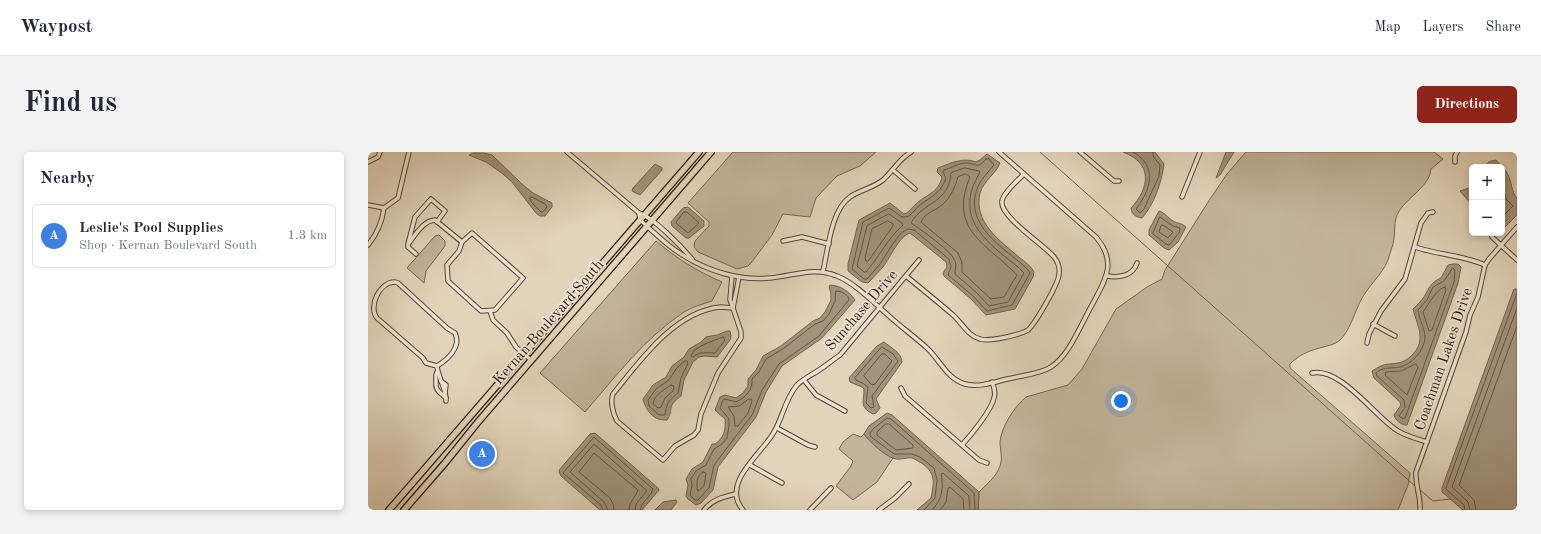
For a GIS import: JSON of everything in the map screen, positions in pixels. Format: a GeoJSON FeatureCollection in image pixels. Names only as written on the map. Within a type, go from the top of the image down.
{"type":"FeatureCollection","features":[{"type":"Feature","properties":{"kind":"main road","name":"Kernan Boulevard South"},"geometry":{"type":"LineString","coordinates":[[389,510],[640,220],[641,214],[699,152]]}},
{"type":"Feature","properties":{"kind":"main road","name":"Kernan Boulevard South"},"geometry":{"type":"LineString","coordinates":[[404,510],[445,463],[467,434],[711,152]]}},
{"type":"Feature","properties":{"kind":"street"},"geometry":{"type":"LineString","coordinates":[[368,162],[378,157],[380,152]]}},
{"type":"Feature","properties":{"kind":"street"},"geometry":{"type":"LineString","coordinates":[[368,205],[384,208],[398,198],[408,152]]}},
{"type":"Feature","properties":{"kind":"street"},"geometry":{"type":"LineString","coordinates":[[567,152],[641,214],[652,221],[683,248],[693,260]]}},
{"type":"Feature","properties":{"kind":"street"},"geometry":{"type":"LineString","coordinates":[[822,271],[837,213],[844,202],[854,194],[881,182],[902,159],[911,152]]}},
{"type":"Feature","properties":{"kind":"street"},"geometry":{"type":"LineString","coordinates":[[640,220],[678,252],[706,268],[732,276],[750,279],[769,278],[800,272],[822,271],[844,279],[879,307],[928,350],[948,373],[957,380],[972,385],[992,382],[1041,371],[1056,363],[1067,350],[1107,276],[1107,259],[1105,250],[1099,242],[999,152]]}},
{"type":"Feature","properties":{"kind":"street"},"geometry":{"type":"LineString","coordinates":[[1080,152],[1114,181],[1119,181]]}},
{"type":"Feature","properties":{"kind":"street"},"geometry":{"type":"LineString","coordinates":[[1182,197],[1200,152]]}},
{"type":"Feature","properties":{"kind":"street"},"geometry":{"type":"LineString","coordinates":[[1455,162],[1457,152]]}},
{"type":"Feature","properties":{"kind":"street"},"geometry":{"type":"LineString","coordinates":[[892,170],[915,189]]}},
{"type":"Feature","properties":{"kind":"street"},"geometry":{"type":"LineString","coordinates":[[906,276],[955,317],[975,338],[988,340],[1022,332],[1029,328],[1036,321],[1058,280],[1059,271],[1057,261],[1054,257],[1012,220],[1003,208],[1003,197],[1024,174]]}},
{"type":"Feature","properties":{"kind":"street"},"geometry":{"type":"LineString","coordinates":[[416,254],[408,247],[415,217],[431,199],[445,211],[437,222]]}},
{"type":"Feature","properties":{"kind":"street"},"geometry":{"type":"LineString","coordinates":[[368,245],[376,235],[383,216],[384,208]]}},
{"type":"Feature","properties":{"kind":"street"},"geometry":{"type":"LineString","coordinates":[[1367,343],[1373,324],[1405,279],[1421,223],[1428,213],[1433,212]]}},
{"type":"Feature","properties":{"kind":"street"},"geometry":{"type":"LineString","coordinates":[[408,244],[424,224],[435,220],[462,242]]}},
{"type":"Feature","properties":{"kind":"street","name":"Coachman Lakes Drive"},"geometry":{"type":"LineString","coordinates":[[1420,509],[1416,474],[1466,332],[1470,315],[1478,297],[1485,265],[1517,227]]}},
{"type":"Feature","properties":{"kind":"street"},"geometry":{"type":"LineString","coordinates":[[472,233],[523,278],[497,309],[490,311],[481,311],[448,282],[446,265],[459,251],[462,242],[472,233]]}},
{"type":"Feature","properties":{"kind":"street"},"geometry":{"type":"LineString","coordinates":[[783,241],[802,237],[829,244]]}},
{"type":"Feature","properties":{"kind":"street"},"geometry":{"type":"LineString","coordinates":[[1492,237],[1517,260]]}},
{"type":"Feature","properties":{"kind":"street"},"geometry":{"type":"LineString","coordinates":[[1415,247],[1445,255],[1464,257],[1485,265]]}},
{"type":"Feature","properties":{"kind":"street","name":"Sunchase Drive"},"geometry":{"type":"LineString","coordinates":[[736,494],[739,478],[772,436],[792,393],[799,384],[840,356],[919,260]]}},
{"type":"Feature","properties":{"kind":"street"},"geometry":{"type":"LineString","coordinates":[[1107,276],[1119,277],[1126,275],[1133,270],[1137,263]]}},
{"type":"Feature","properties":{"kind":"street"},"geometry":{"type":"LineString","coordinates":[[732,276],[730,300],[733,308],[740,332],[741,338],[718,373],[701,414],[698,430],[694,435],[675,446],[663,460],[617,421],[611,398],[654,346],[685,320],[712,308],[733,308]]}},
{"type":"Feature","properties":{"kind":"street"},"geometry":{"type":"LineString","coordinates":[[733,308],[739,277]]}},
{"type":"Feature","properties":{"kind":"street"},"geometry":{"type":"LineString","coordinates":[[368,303],[385,284],[395,282],[447,328],[455,333],[458,342],[456,347],[446,359],[437,366]]}},
{"type":"Feature","properties":{"kind":"street"},"geometry":{"type":"LineString","coordinates":[[369,310],[372,315],[423,358],[426,363],[437,366]]}},
{"type":"Feature","properties":{"kind":"street"},"geometry":{"type":"LineString","coordinates":[[490,311],[493,320],[507,334],[516,347],[531,360]]}},
{"type":"Feature","properties":{"kind":"street"},"geometry":{"type":"LineString","coordinates":[[1373,324],[1395,336]]}},
{"type":"Feature","properties":{"kind":"street"},"geometry":{"type":"LineString","coordinates":[[437,366],[435,376],[436,390],[446,400],[445,392],[437,372]]}},
{"type":"Feature","properties":{"kind":"street"},"geometry":{"type":"LineString","coordinates":[[1312,373],[1319,371],[1333,376],[1394,428],[1427,442]]}},
{"type":"Feature","properties":{"kind":"street"},"geometry":{"type":"LineString","coordinates":[[804,380],[816,395],[845,411]]}},
{"type":"Feature","properties":{"kind":"street"},"geometry":{"type":"LineString","coordinates":[[962,445],[973,433],[992,403],[995,393],[992,382]]}},
{"type":"Feature","properties":{"kind":"street"},"geometry":{"type":"LineString","coordinates":[[901,388],[905,396],[979,460],[987,463]]}},
{"type":"Feature","properties":{"kind":"street"},"geometry":{"type":"LineString","coordinates":[[777,428],[808,445],[815,446]]}},
{"type":"Feature","properties":{"kind":"street"},"geometry":{"type":"LineString","coordinates":[[750,465],[782,483]]}},
{"type":"Feature","properties":{"kind":"street"},"geometry":{"type":"LineString","coordinates":[[878,510],[909,484]]}},
{"type":"Feature","properties":{"kind":"street"},"geometry":{"type":"LineString","coordinates":[[810,510],[831,488]]}},
{"type":"Feature","properties":{"kind":"street"},"geometry":{"type":"LineString","coordinates":[[704,510],[712,502],[720,498],[736,494],[739,506],[742,510]]}},
{"type":"Feature","properties":{"kind":"shaded area"},"geometry":{"type":"Polygon","coordinates":[[[733,152],[876,152],[860,166],[837,176],[816,198],[810,217],[783,214],[772,235],[751,263],[748,266],[737,269],[698,252],[694,247],[695,241],[709,226],[709,222],[688,203],[733,152]]]}},
{"type":"Feature","properties":{"kind":"shaded area"},"geometry":{"type":"Polygon","coordinates":[[[1246,152],[1434,152],[1443,159],[1431,169],[1426,182],[1403,205],[1399,212],[1395,220],[1394,242],[1388,260],[1382,271],[1364,295],[1346,333],[1339,341],[1304,354],[1290,364],[1290,368],[1410,473],[1408,485],[1398,510],[978,510],[979,492],[999,470],[1001,460],[1001,436],[1013,411],[1026,397],[1068,385],[1082,369],[1116,309],[1147,287],[1162,279],[1165,270],[1210,199],[1227,174],[1246,152]]]}},
{"type":"Feature","properties":{"kind":"shaded area"},"geometry":{"type":"Polygon","coordinates":[[[439,235],[445,241],[445,246],[426,271],[424,283],[407,268],[435,236],[439,235]]]}},
{"type":"Feature","properties":{"kind":"shaded area"},"geometry":{"type":"Polygon","coordinates":[[[656,241],[672,254],[688,264],[722,282],[712,301],[684,312],[670,322],[643,346],[585,412],[540,373],[656,241]]]}},
{"type":"Feature","properties":{"kind":"shaded area"},"geometry":{"type":"Polygon","coordinates":[[[853,434],[861,437],[864,434],[893,458],[877,482],[853,500],[836,486],[853,461],[839,449],[843,442],[853,434]]]}},
{"type":"Feature","properties":{"kind":"water"},"geometry":{"type":"Polygon","coordinates":[[[1123,152],[1155,152],[1164,164],[1157,192],[1142,218],[1135,215],[1131,208],[1142,192],[1145,184],[1144,169],[1133,157],[1123,152]]]}},
{"type":"Feature","properties":{"kind":"water"},"geometry":{"type":"Polygon","coordinates":[[[1226,152],[1234,152],[1220,175],[1216,178],[1226,152]]]}},
{"type":"Feature","properties":{"kind":"water"},"geometry":{"type":"Polygon","coordinates":[[[473,153],[492,155],[533,193],[552,203],[552,207],[545,216],[540,216],[512,182],[486,162],[469,155],[473,153]]]}},
{"type":"Feature","properties":{"kind":"water"},"geometry":{"type":"Polygon","coordinates":[[[987,154],[1000,163],[984,184],[980,193],[980,213],[984,222],[996,237],[1028,264],[1034,272],[1033,277],[1015,309],[986,315],[971,299],[944,276],[943,273],[947,267],[946,262],[910,233],[902,238],[883,267],[868,283],[862,282],[848,271],[848,264],[859,220],[890,203],[904,214],[906,213],[938,187],[942,177],[937,172],[938,168],[962,160],[976,162],[987,154]]]}},
{"type":"Feature","properties":{"kind":"water"},"geometry":{"type":"Polygon","coordinates":[[[1496,160],[1500,164],[1487,164],[1496,160]]]}},
{"type":"Feature","properties":{"kind":"water"},"geometry":{"type":"Polygon","coordinates":[[[655,164],[662,168],[662,170],[640,195],[632,191],[633,188],[655,164]]]}},
{"type":"Feature","properties":{"kind":"water"},"geometry":{"type":"Polygon","coordinates":[[[1505,170],[1517,198],[1517,215],[1505,227],[1505,170]]]}},
{"type":"Feature","properties":{"kind":"water"},"geometry":{"type":"Polygon","coordinates":[[[1469,188],[1469,202],[1460,191],[1469,188]]]}},
{"type":"Feature","properties":{"kind":"water"},"geometry":{"type":"Polygon","coordinates":[[[688,207],[704,221],[704,226],[689,238],[686,238],[672,226],[671,222],[683,208],[688,207]]]}},
{"type":"Feature","properties":{"kind":"water"},"geometry":{"type":"Polygon","coordinates":[[[1159,211],[1173,221],[1186,227],[1178,242],[1169,250],[1164,248],[1149,235],[1149,230],[1159,211]]]}},
{"type":"Feature","properties":{"kind":"water"},"geometry":{"type":"Polygon","coordinates":[[[1458,264],[1461,267],[1458,283],[1407,425],[1403,424],[1397,421],[1394,415],[1401,405],[1400,402],[1374,378],[1372,371],[1385,365],[1402,362],[1414,354],[1419,345],[1420,336],[1413,309],[1424,297],[1433,283],[1441,278],[1448,265],[1458,264]]]}},
{"type":"Feature","properties":{"kind":"water"},"geometry":{"type":"Polygon","coordinates":[[[830,285],[838,286],[850,294],[855,300],[822,338],[782,366],[766,392],[756,417],[718,467],[713,490],[701,503],[696,505],[686,496],[688,485],[686,479],[692,469],[703,462],[712,444],[718,442],[724,433],[725,419],[715,410],[720,397],[725,395],[736,398],[743,393],[748,386],[748,379],[756,370],[763,356],[781,346],[813,321],[820,318],[831,300],[830,285]]]}},
{"type":"Feature","properties":{"kind":"water"},"geometry":{"type":"Polygon","coordinates":[[[1514,289],[1517,289],[1517,510],[1463,510],[1442,492],[1442,488],[1514,289]]]}},
{"type":"Feature","properties":{"kind":"water"},"geometry":{"type":"Polygon","coordinates":[[[730,331],[730,340],[717,357],[699,357],[693,362],[684,380],[681,396],[673,403],[667,420],[654,417],[648,411],[643,399],[653,385],[666,377],[672,366],[684,357],[689,349],[701,342],[706,337],[730,331]]]}},
{"type":"Feature","properties":{"kind":"water"},"geometry":{"type":"Polygon","coordinates":[[[884,342],[898,353],[902,362],[876,399],[880,408],[873,414],[866,409],[863,404],[864,389],[850,382],[849,378],[877,346],[884,342]]]}},
{"type":"Feature","properties":{"kind":"water"},"geometry":{"type":"Polygon","coordinates":[[[887,413],[892,415],[979,492],[978,510],[917,510],[931,498],[933,479],[930,471],[923,464],[913,458],[895,459],[890,457],[877,448],[864,434],[869,426],[887,413]]]}},
{"type":"Feature","properties":{"kind":"water"},"geometry":{"type":"Polygon","coordinates":[[[595,433],[658,488],[659,490],[642,510],[600,510],[561,476],[559,472],[560,469],[590,434],[595,433]]]}},
{"type":"Feature","properties":{"kind":"water"},"geometry":{"type":"Polygon","coordinates":[[[676,500],[677,502],[671,510],[655,510],[663,502],[676,500]]]}},
{"type":"Feature","properties":{"kind":"waterway"},"geometry":{"type":"LineString","coordinates":[[1040,152],[1415,486]]}},
{"type":"Feature","properties":{"kind":"waterway"},"geometry":{"type":"LineString","coordinates":[[1419,489],[1433,501],[1450,499]]}},
{"type":"Feature","properties":{"kind":"place","name":"Leslie's Pool Supplies"},"geometry":{"type":"Point","coordinates":[482,454]}}]}
